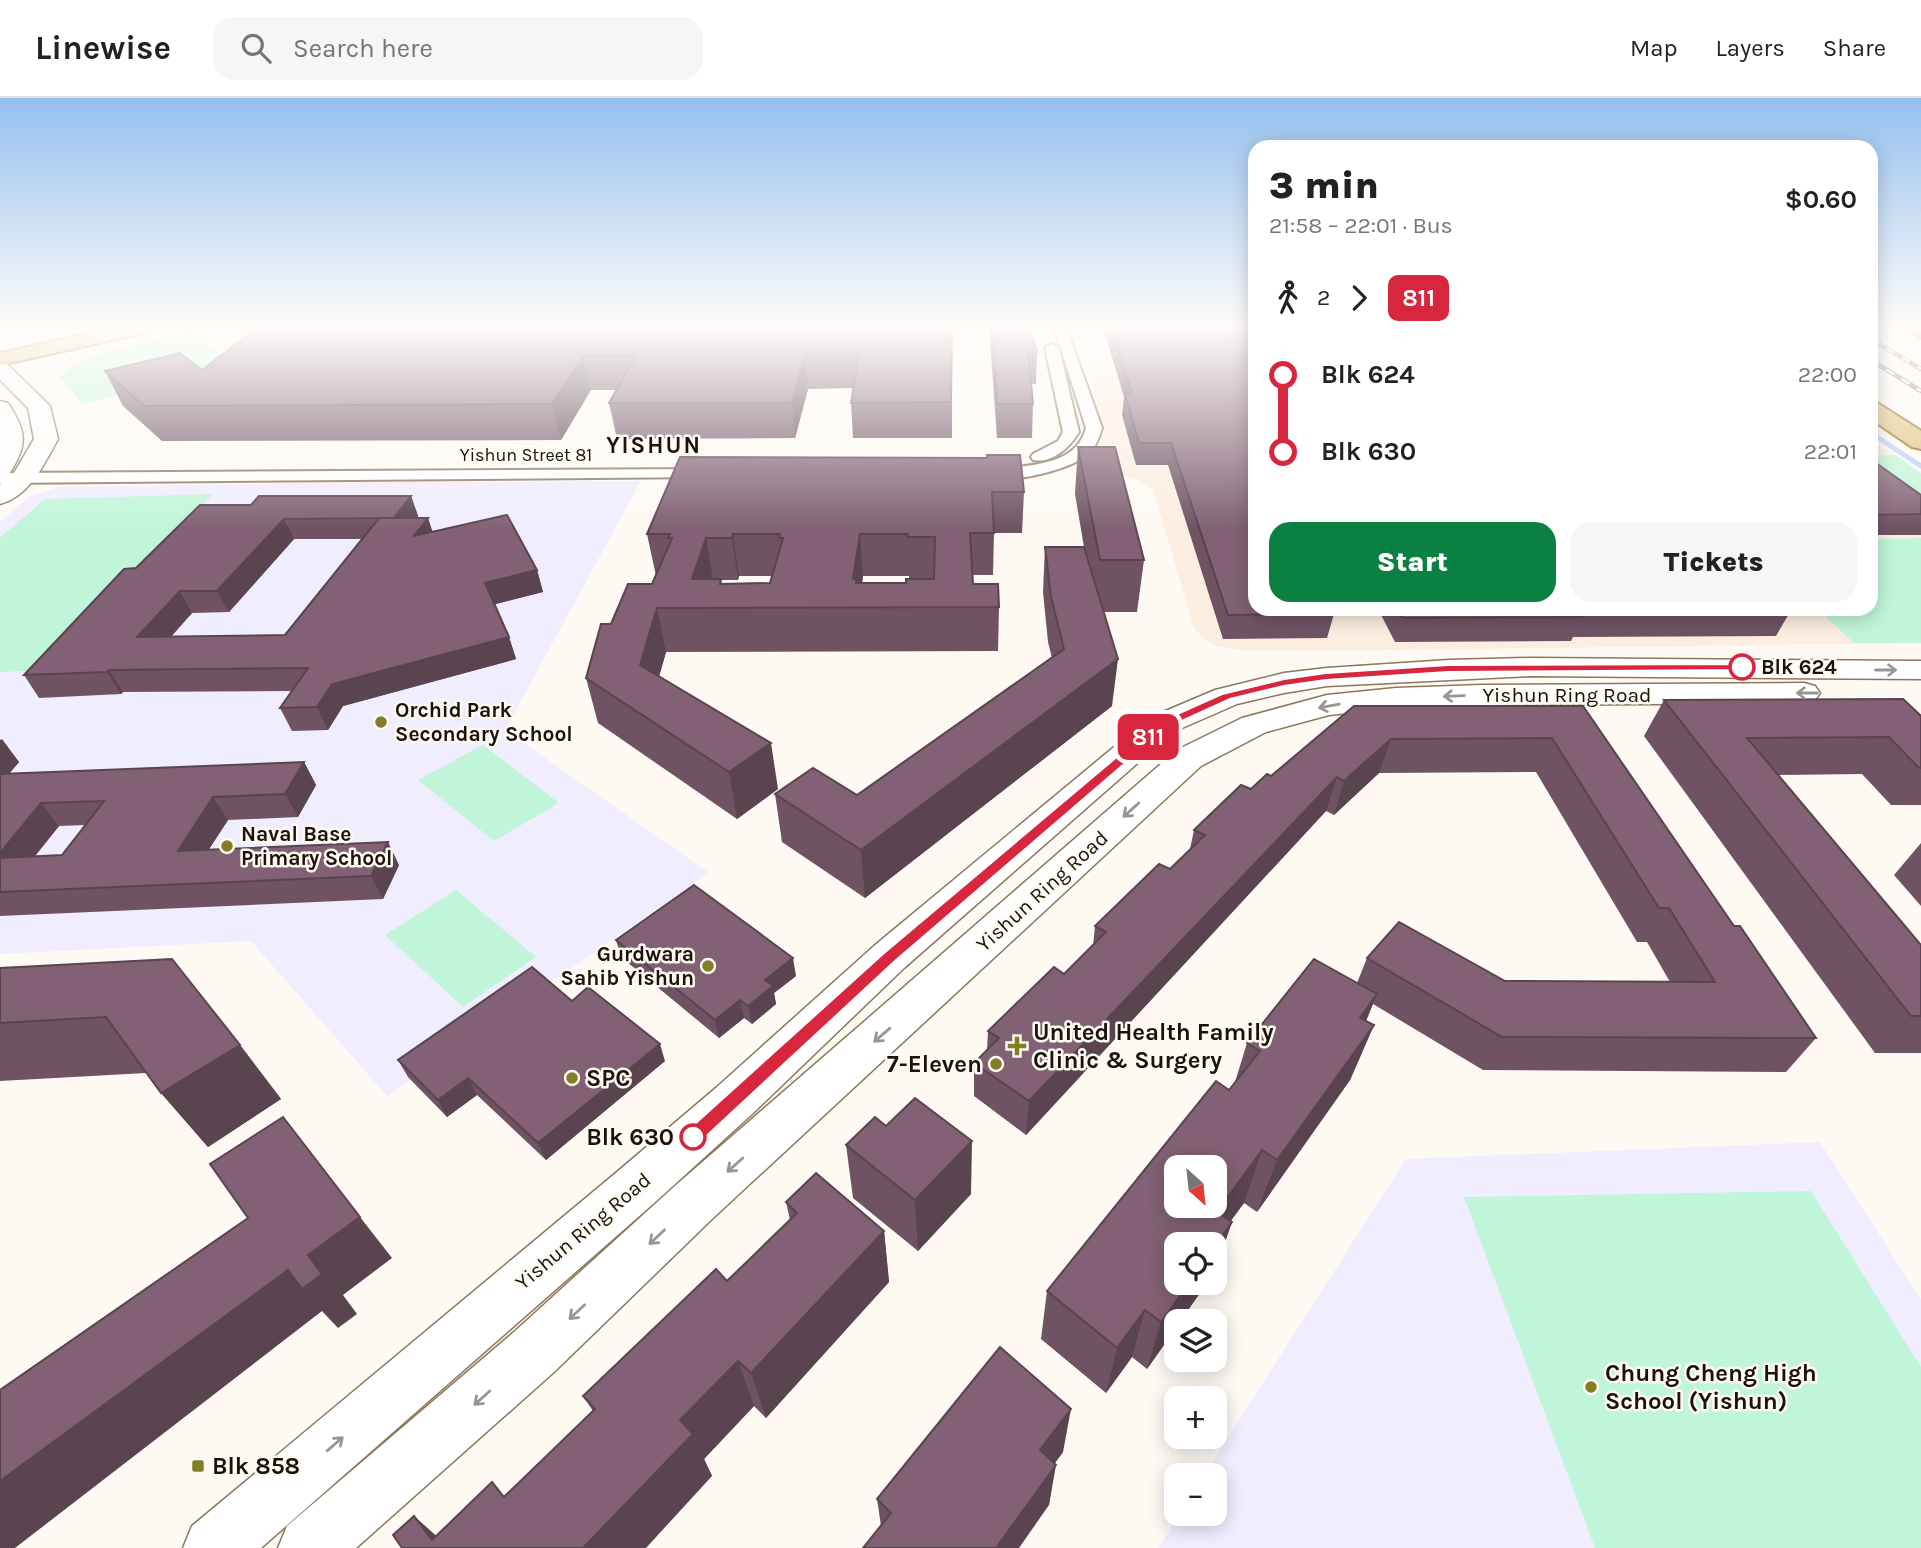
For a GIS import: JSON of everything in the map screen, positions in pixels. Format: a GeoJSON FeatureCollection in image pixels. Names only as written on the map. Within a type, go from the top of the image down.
{"type":"FeatureCollection","features":[{"type":"Feature","properties":{"kind":"main road"},"geometry":{"type":"LineString","coordinates":[[0,496],[46,439],[39,406],[27,395]]}},
{"type":"Feature","properties":{"kind":"main road"},"geometry":{"type":"LineString","coordinates":[[1883,395],[1921,419]]}},
{"type":"Feature","properties":{"kind":"main road"},"geometry":{"type":"LineString","coordinates":[[0,408],[13,427],[11,452],[0,470]]}},
{"type":"Feature","properties":{"kind":"main road"},"geometry":{"type":"LineString","coordinates":[[1878,414],[1921,442]]}},
{"type":"Feature","properties":{"kind":"main road","name":"Yishun Ring Road"},"geometry":{"type":"LineString","coordinates":[[214,1548],[635,1188],[734,1101],[889,957],[1161,725],[1226,696],[1284,683],[1340,676],[1448,669],[1542,667],[1921,670]]}},
{"type":"Feature","properties":{"kind":"main road","name":"Yishun Ring Road"},"geometry":{"type":"LineString","coordinates":[[309,1548],[534,1352],[735,1164],[915,1006],[1189,758],[1254,725],[1327,705],[1396,698],[1921,693]]}},
{"type":"Feature","properties":{"kind":"street"},"geometry":{"type":"LineString","coordinates":[[1062,395],[1071,432],[1064,444],[1047,454],[1025,461],[978,469],[1031,471],[1061,463],[1082,451],[1091,441],[1094,428],[1083,395]]}},
{"type":"Feature","properties":{"kind":"street","name":"Yishun Street 81"},"geometry":{"type":"LineString","coordinates":[[0,470],[18,475],[724,469]]}},
{"type":"Feature","properties":{"kind":"shaded area"},"geometry":{"type":"Polygon","coordinates":[[[1095,395],[1248,395],[1248,616],[1878,616],[1878,444],[1921,474],[1921,643],[1310,651],[1239,650],[1218,646],[1206,641],[1194,628],[1153,489],[1139,481],[1082,461],[1096,450],[1104,435],[1095,395]]]}},
{"type":"Feature","properties":{"kind":"shaded area"},"geometry":{"type":"Polygon","coordinates":[[[641,481],[505,730],[709,873],[387,1096],[251,941],[0,954],[0,522],[29,497],[59,487],[641,481]]]}},
{"type":"Feature","properties":{"kind":"shaded area","name":"Chung Cheng High School (Yishun)"},"geometry":{"type":"Polygon","coordinates":[[[1820,1142],[1921,1300],[1921,1548],[1158,1548],[1172,1526],[1227,1526],[1227,1463],[1212,1463],[1221,1449],[1227,1449],[1227,1439],[1406,1159],[1820,1142]]]}},
{"type":"Feature","properties":{"kind":"green space"},"geometry":{"type":"Polygon","coordinates":[[[74,395],[118,395],[82,404],[74,395]]]}},
{"type":"Feature","properties":{"kind":"green space"},"geometry":{"type":"Polygon","coordinates":[[[1878,455],[1896,455],[1921,473],[1921,505],[1878,472],[1878,455]]]}},
{"type":"Feature","properties":{"kind":"green space"},"geometry":{"type":"Polygon","coordinates":[[[213,494],[49,670],[0,672],[0,538],[45,499],[213,494]]]}},
{"type":"Feature","properties":{"kind":"green space"},"geometry":{"type":"Polygon","coordinates":[[[1921,538],[1921,643],[1854,643],[1825,616],[1878,616],[1878,539],[1921,538]]]}},
{"type":"Feature","properties":{"kind":"green space"},"geometry":{"type":"Polygon","coordinates":[[[483,745],[559,803],[494,841],[418,780],[483,745]]]}},
{"type":"Feature","properties":{"kind":"green space"},"geometry":{"type":"Polygon","coordinates":[[[456,890],[536,957],[463,1007],[385,935],[456,890]]]}},
{"type":"Feature","properties":{"kind":"green space"},"geometry":{"type":"Polygon","coordinates":[[[1811,1191],[1921,1367],[1921,1548],[1595,1548],[1464,1197],[1811,1191]]]}},
{"type":"Feature","properties":{"kind":"building"},"geometry":{"type":"Polygon","coordinates":[[[131,395],[558,395],[552,404],[144,406],[131,395]]]}},
{"type":"Feature","properties":{"kind":"building"},"geometry":{"type":"Polygon","coordinates":[[[614,395],[794,395],[792,403],[609,403],[614,395]]]}},
{"type":"Feature","properties":{"kind":"building"},"geometry":{"type":"Polygon","coordinates":[[[852,395],[951,395],[951,402],[851,403],[852,395]]]}},
{"type":"Feature","properties":{"kind":"building"},"geometry":{"type":"Polygon","coordinates":[[[996,395],[1032,395],[1033,404],[997,404],[996,395]]]}},
{"type":"Feature","properties":{"kind":"building"},"geometry":{"type":"Polygon","coordinates":[[[1125,395],[1248,395],[1248,615],[1228,615],[1171,443],[1139,443],[1125,395]]]}},
{"type":"Feature","properties":{"kind":"building"},"geometry":{"type":"Polygon","coordinates":[[[1078,447],[1115,447],[1144,560],[1100,560],[1078,447]]]}},
{"type":"Feature","properties":{"kind":"building"},"geometry":{"type":"Polygon","coordinates":[[[987,455],[1020,455],[1024,492],[992,492],[994,533],[970,533],[973,584],[998,584],[999,607],[657,608],[640,665],[771,743],[729,772],[586,678],[601,624],[611,624],[628,584],[652,584],[672,538],[668,538],[670,534],[647,534],[680,457],[987,458],[987,455]],[[733,534],[732,538],[706,538],[692,579],[721,579],[720,584],[770,583],[783,538],[779,538],[780,534],[733,534]],[[860,534],[853,579],[856,579],[856,583],[906,583],[906,579],[934,579],[935,537],[860,534]]]}},
{"type":"Feature","properties":{"kind":"building"},"geometry":{"type":"Polygon","coordinates":[[[1878,464],[1921,495],[1921,514],[1878,515],[1878,464]]]}},
{"type":"Feature","properties":{"kind":"building"},"geometry":{"type":"Polygon","coordinates":[[[259,496],[411,496],[394,518],[428,518],[414,536],[507,515],[537,570],[485,583],[509,637],[332,684],[317,707],[280,708],[308,668],[109,670],[24,675],[124,569],[136,568],[200,505],[251,505],[259,496]],[[379,518],[284,519],[217,591],[180,591],[137,637],[285,635],[379,518]]]}},
{"type":"Feature","properties":{"kind":"building"},"geometry":{"type":"Polygon","coordinates":[[[1045,547],[1084,547],[1118,659],[861,850],[775,794],[813,768],[857,795],[1064,649],[1051,597],[1045,547]]]}},
{"type":"Feature","properties":{"kind":"building"},"geometry":{"type":"Polygon","coordinates":[[[1401,616],[1582,617],[1402,618],[1401,616]]]}},
{"type":"Feature","properties":{"kind":"building"},"geometry":{"type":"Polygon","coordinates":[[[1903,699],[1921,716],[1921,768],[1889,737],[1747,738],[1921,945],[1921,1016],[1911,1016],[1664,700],[1903,699]]]}},
{"type":"Feature","properties":{"kind":"building"},"geometry":{"type":"Polygon","coordinates":[[[1354,706],[1583,706],[1734,926],[1740,926],[1816,1038],[1502,1037],[1367,958],[1399,922],[1505,981],[1715,982],[1669,908],[1659,908],[1552,738],[1391,739],[1344,781],[1337,777],[1029,1101],[974,1063],[999,1038],[988,1031],[1054,967],[1064,974],[1106,932],[1095,926],[1159,864],[1170,869],[1205,835],[1194,830],[1241,785],[1251,789],[1267,774],[1271,776],[1354,706]]]}},
{"type":"Feature","properties":{"kind":"building"},"geometry":{"type":"Polygon","coordinates":[[[304,762],[285,794],[213,797],[178,851],[388,842],[371,876],[0,892],[0,858],[62,855],[104,801],[41,803],[0,853],[0,774],[304,762]]]}},
{"type":"Feature","properties":{"kind":"building","name":"Gurdwara Sahib Yishun"},"geometry":{"type":"Polygon","coordinates":[[[694,885],[793,958],[765,980],[773,986],[748,1006],[740,1000],[715,1020],[616,940],[694,885]]]}},
{"type":"Feature","properties":{"kind":"building"},"geometry":{"type":"Polygon","coordinates":[[[172,959],[240,1045],[161,1093],[106,1017],[0,1023],[0,968],[172,959]]]}},
{"type":"Feature","properties":{"kind":"building"},"geometry":{"type":"Polygon","coordinates":[[[1314,959],[1377,994],[1360,1018],[1374,1025],[1277,1160],[1262,1150],[1227,1198],[1227,1155],[1164,1155],[1164,1218],[1226,1218],[1232,1222],[1225,1232],[1164,1232],[1164,1295],[1180,1295],[1170,1309],[1164,1309],[1161,1322],[1145,1310],[1117,1348],[1047,1291],[1216,1081],[1229,1090],[1260,1051],[1247,1043],[1314,959]]]}},
{"type":"Feature","properties":{"kind":"building"},"geometry":{"type":"Polygon","coordinates":[[[532,967],[572,1001],[588,987],[660,1044],[538,1143],[468,1078],[438,1100],[398,1060],[532,967]]]}},
{"type":"Feature","properties":{"kind":"building"},"geometry":{"type":"Polygon","coordinates":[[[915,1098],[972,1141],[915,1200],[846,1145],[875,1117],[886,1126],[915,1098]]]}},
{"type":"Feature","properties":{"kind":"building"},"geometry":{"type":"Polygon","coordinates":[[[283,1117],[360,1217],[308,1255],[322,1274],[302,1289],[288,1270],[0,1481],[0,1390],[248,1218],[210,1164],[283,1117]]]}},
{"type":"Feature","properties":{"kind":"building"},"geometry":{"type":"Polygon","coordinates":[[[816,1173],[884,1231],[751,1373],[738,1361],[680,1420],[693,1434],[583,1548],[402,1548],[393,1535],[414,1516],[432,1540],[492,1482],[504,1497],[595,1409],[583,1396],[716,1269],[727,1281],[797,1213],[786,1202],[816,1173]]]}},
{"type":"Feature","properties":{"kind":"building"},"geometry":{"type":"Polygon","coordinates":[[[1000,1347],[1071,1409],[1040,1450],[1056,1465],[996,1548],[863,1548],[891,1513],[877,1499],[1000,1347]]]}},
{"type":"Feature","properties":{"kind":"waterway"},"geometry":{"type":"LineString","coordinates":[[1878,438],[1921,466]]}},
{"type":"Feature","properties":{"kind":"bus line","name":"811"},"geometry":{"type":"LineString","coordinates":[[693,1137],[889,957],[1161,725],[1226,696],[1326,677],[1448,669],[1742,667]]}},
{"type":"Feature","properties":{"kind":"place","name":"Blk 624"},"geometry":{"type":"Point","coordinates":[1742,667]}},
{"type":"Feature","properties":{"kind":"place","name":"Orchid Park Secondary School"},"geometry":{"type":"Point","coordinates":[381,722]}},
{"type":"Feature","properties":{"kind":"place","name":"Naval Base Primary School"},"geometry":{"type":"Point","coordinates":[227,846]}},
{"type":"Feature","properties":{"kind":"place","name":"Gurdwara Sahib Yishun"},"geometry":{"type":"Point","coordinates":[708,966]}},
{"type":"Feature","properties":{"kind":"place","name":"United Health Family Clinic & Surgery"},"geometry":{"type":"Point","coordinates":[1017,1046]}},
{"type":"Feature","properties":{"kind":"place","name":"7-Eleven"},"geometry":{"type":"Point","coordinates":[996,1064]}},
{"type":"Feature","properties":{"kind":"place","name":"SPC"},"geometry":{"type":"Point","coordinates":[572,1078]}},
{"type":"Feature","properties":{"kind":"place","name":"Blk 630"},"geometry":{"type":"Point","coordinates":[693,1137]}},
{"type":"Feature","properties":{"kind":"place","name":"Chung Cheng High School (Yishun)"},"geometry":{"type":"Point","coordinates":[1591,1387]}},
{"type":"Feature","properties":{"kind":"place","name":"Blk 858"},"geometry":{"type":"Point","coordinates":[198,1466]}},
{"type":"Feature","properties":{"kind":"district","name":"YISHUN"},"geometry":{"type":"Point","coordinates":[654,445]}}]}
